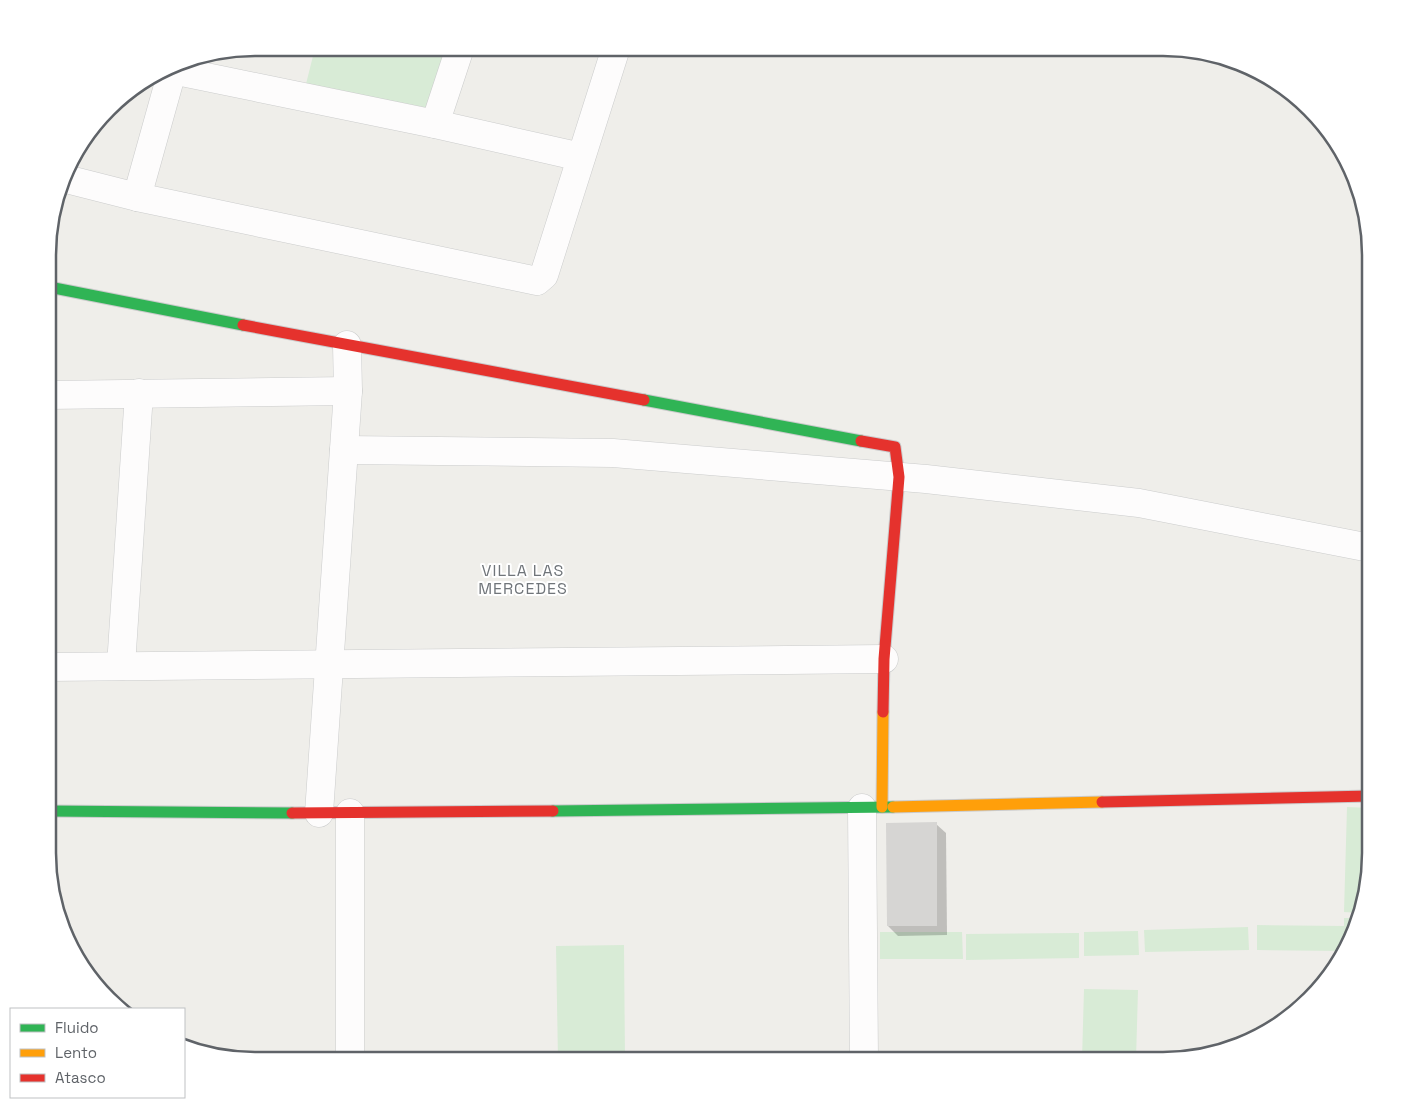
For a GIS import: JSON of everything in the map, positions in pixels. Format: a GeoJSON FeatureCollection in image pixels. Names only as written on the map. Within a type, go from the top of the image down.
{"type":"FeatureCollection","features":[{"type":"Feature","properties":{"kind":"street"},"geometry":{"type":"LineString","coordinates":[[435,124],[457,56]]}},
{"type":"Feature","properties":{"kind":"street"},"geometry":{"type":"LineString","coordinates":[[71,180],[137,197],[537,281],[544,275],[613,56]]}},
{"type":"Feature","properties":{"kind":"street"},"geometry":{"type":"LineString","coordinates":[[180,71],[435,124],[581,157]]}},
{"type":"Feature","properties":{"kind":"street"},"geometry":{"type":"LineString","coordinates":[[137,197],[170,75]]}},
{"type":"Feature","properties":{"kind":"street"},"geometry":{"type":"LineString","coordinates":[[56,288],[347,345],[895,447],[899,477],[872,807],[864,1052]]}},
{"type":"Feature","properties":{"kind":"street"},"geometry":{"type":"LineString","coordinates":[[319,812],[348,391],[347,345]]}},
{"type":"Feature","properties":{"kind":"street"},"geometry":{"type":"LineString","coordinates":[[56,394],[348,391]]}},
{"type":"Feature","properties":{"kind":"street"},"geometry":{"type":"LineString","coordinates":[[121,666],[139,393]]}},
{"type":"Feature","properties":{"kind":"street"},"geometry":{"type":"LineString","coordinates":[[344,450],[613,453],[926,478],[1140,503],[1362,546]]}},
{"type":"Feature","properties":{"kind":"street"},"geometry":{"type":"LineString","coordinates":[[56,667],[884,659]]}},
{"type":"Feature","properties":{"kind":"street"},"geometry":{"type":"LineString","coordinates":[[56,811],[350,813],[872,807],[1362,796]]}},
{"type":"Feature","properties":{"kind":"street"},"geometry":{"type":"LineString","coordinates":[[350,813],[350,1052]]}},
{"type":"Feature","properties":{"kind":"green space"},"geometry":{"type":"Polygon","coordinates":[[[313,56],[455,56],[438,110],[306,84],[313,56]]]}},
{"type":"Feature","properties":{"kind":"green space"},"geometry":{"type":"Polygon","coordinates":[[[1347,807],[1362,808],[1362,853],[1358,891],[1352,913],[1344,912],[1347,807]]]}},
{"type":"Feature","properties":{"kind":"green space"},"geometry":{"type":"Polygon","coordinates":[[[1344,918],[1351,918],[1336,951],[1257,950],[1257,925],[1344,926],[1344,918]]]}},
{"type":"Feature","properties":{"kind":"green space"},"geometry":{"type":"Polygon","coordinates":[[[1248,927],[1249,950],[1145,952],[1144,930],[1248,927]]]}},
{"type":"Feature","properties":{"kind":"green space"},"geometry":{"type":"Polygon","coordinates":[[[1138,931],[1139,955],[1084,956],[1084,932],[1138,931]]]}},
{"type":"Feature","properties":{"kind":"green space"},"geometry":{"type":"Polygon","coordinates":[[[880,932],[962,932],[963,959],[880,959],[880,932]]]}},
{"type":"Feature","properties":{"kind":"green space"},"geometry":{"type":"Polygon","coordinates":[[[1079,933],[1079,958],[966,960],[966,934],[1079,933]]]}},
{"type":"Feature","properties":{"kind":"green space"},"geometry":{"type":"Polygon","coordinates":[[[624,945],[625,1052],[558,1052],[556,946],[624,945]]]}},
{"type":"Feature","properties":{"kind":"green space"},"geometry":{"type":"Polygon","coordinates":[[[1084,989],[1138,990],[1136,1052],[1082,1052],[1084,989]]]}},
{"type":"Feature","properties":{"kind":"building"},"geometry":{"type":"Polygon","coordinates":[[[937,822],[937,926],[887,926],[886,823],[937,822]]]}},
{"type":"Feature","properties":{"kind":"traffic: fast"},"geometry":{"type":"LineString","coordinates":[[56,288],[243,325]]}},
{"type":"Feature","properties":{"kind":"traffic: fast"},"geometry":{"type":"LineString","coordinates":[[644,400],[861,441]]}},
{"type":"Feature","properties":{"kind":"traffic: fast"},"geometry":{"type":"LineString","coordinates":[[553,811],[893,807]]}},
{"type":"Feature","properties":{"kind":"traffic: fast"},"geometry":{"type":"LineString","coordinates":[[56,811],[292,813]]}},
{"type":"Feature","properties":{"kind":"traffic: slow"},"geometry":{"type":"LineString","coordinates":[[882,807],[883,712]]}},
{"type":"Feature","properties":{"kind":"traffic: slow"},"geometry":{"type":"LineString","coordinates":[[893,807],[1102,802]]}},
{"type":"Feature","properties":{"kind":"traffic: jam"},"geometry":{"type":"LineString","coordinates":[[243,325],[644,400]]}},
{"type":"Feature","properties":{"kind":"traffic: jam"},"geometry":{"type":"LineString","coordinates":[[861,441],[895,447],[899,477],[884,659],[883,712]]}},
{"type":"Feature","properties":{"kind":"traffic: jam"},"geometry":{"type":"LineString","coordinates":[[1102,802],[1362,796]]}},
{"type":"Feature","properties":{"kind":"traffic: jam"},"geometry":{"type":"LineString","coordinates":[[292,813],[553,811]]}},
{"type":"Feature","properties":{"kind":"district","name":"VILLA LAS MERCEDES"},"geometry":{"type":"Point","coordinates":[523,579]}}]}
